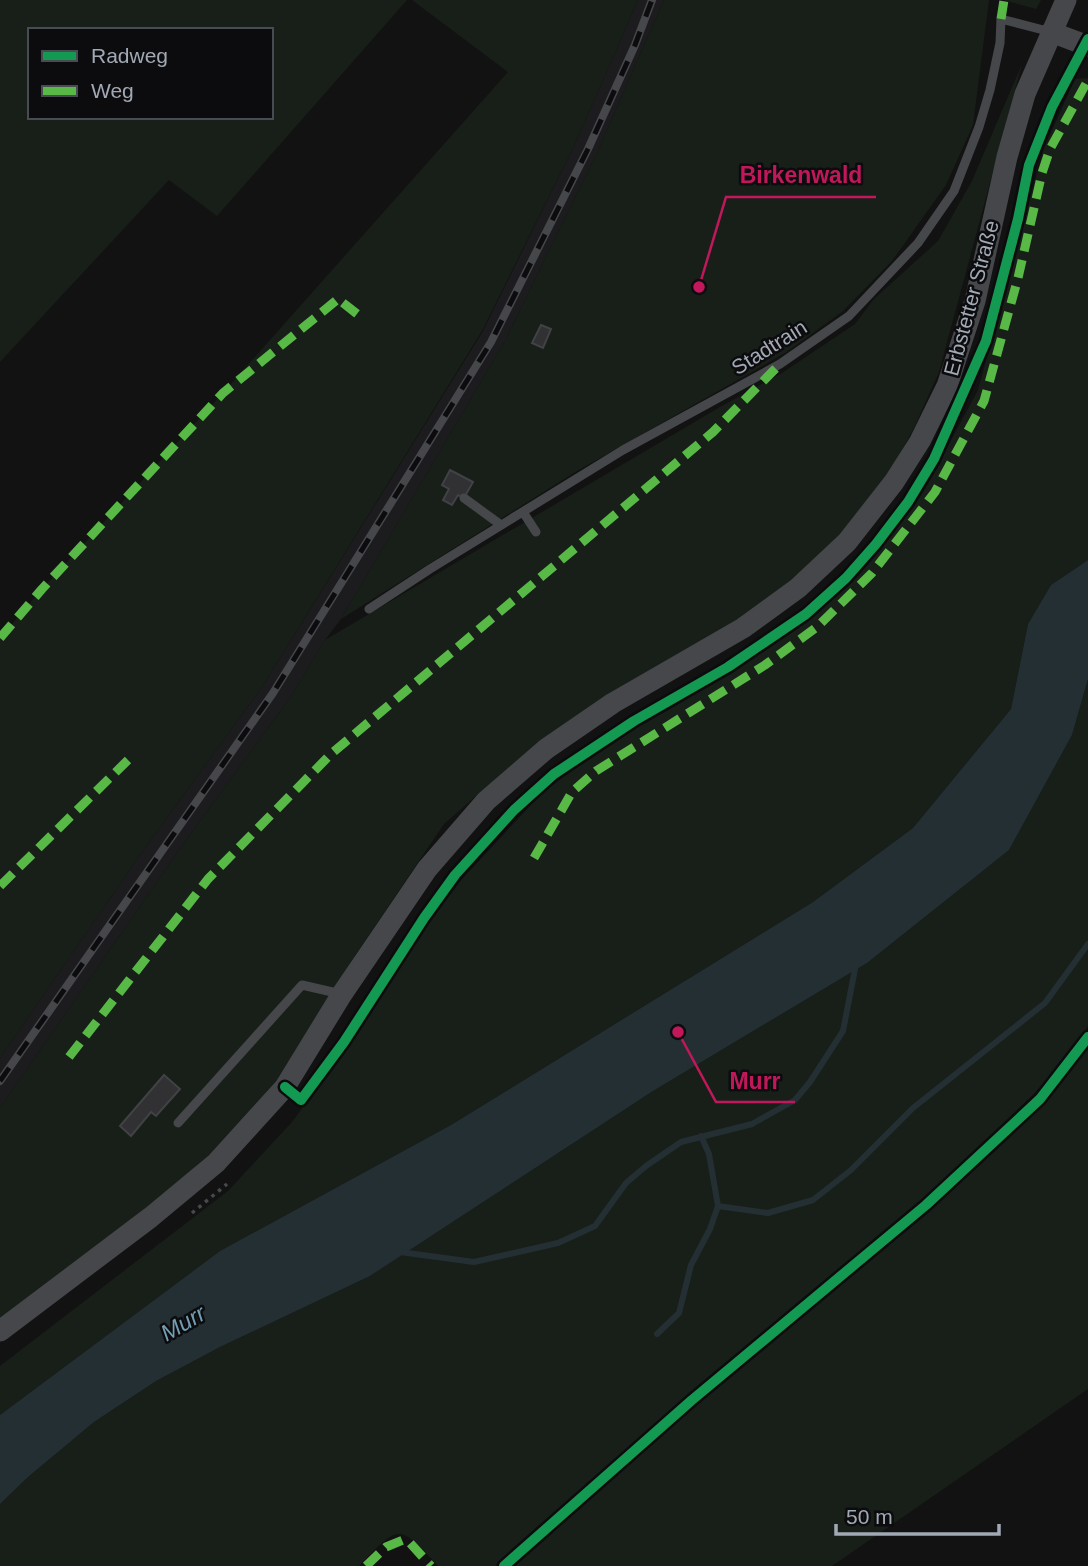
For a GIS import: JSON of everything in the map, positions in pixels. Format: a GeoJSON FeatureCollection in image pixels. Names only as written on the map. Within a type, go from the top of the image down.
{"type":"FeatureCollection","features":[{"type":"Feature","properties":{"kind":"street","name":"Erbstetter Straße"},"geometry":{"type":"LineString","coordinates":[[0,1331],[151,1217],[216,1163],[285,1087],[342,994],[427,869],[486,802],[546,749],[613,703],[754,620],[798,588],[847,542],[894,482],[920,441],[947,386],[975,301],[1007,156],[1025,94],[1066,0]]}},
{"type":"Feature","properties":{"kind":"street"},"geometry":{"type":"LineString","coordinates":[[1051,32],[1088,46]]}},
{"type":"Feature","properties":{"kind":"lane","name":"Stadtrain"},"geometry":{"type":"LineString","coordinates":[[369,609],[623,450],[780,364],[849,316],[918,243],[954,191],[990,90],[1000,43],[1001,19],[1051,32]]}},
{"type":"Feature","properties":{"kind":"lane"},"geometry":{"type":"LineString","coordinates":[[464,498],[501,525]]}},
{"type":"Feature","properties":{"kind":"lane"},"geometry":{"type":"LineString","coordinates":[[523,512],[536,532]]}},
{"type":"Feature","properties":{"kind":"lane"},"geometry":{"type":"LineString","coordinates":[[178,1123],[302,985],[342,994]]}},
{"type":"Feature","properties":{"kind":"shaded area"},"geometry":{"type":"Polygon","coordinates":[[[0,0],[407,0],[217,216],[169,180],[0,362],[0,0]]]}},
{"type":"Feature","properties":{"kind":"shaded area"},"geometry":{"type":"Polygon","coordinates":[[[412,0],[638,0],[575,144],[482,331],[262,687],[147,845],[0,1058],[0,638],[223,393],[508,72],[412,0]]]}},
{"type":"Feature","properties":{"kind":"shaded area"},"geometry":{"type":"Polygon","coordinates":[[[638,0],[664,0],[597,153],[505,341],[341,619],[290,698],[184,843],[0,1108],[0,1058],[147,845],[262,687],[483,331],[575,144],[638,0]]]}},
{"type":"Feature","properties":{"kind":"shaded area"},"geometry":{"type":"Polygon","coordinates":[[[664,0],[989,0],[973,125],[946,185],[892,261],[842,312],[785,353],[577,471],[341,619],[505,341],[597,153],[664,0]]]}},
{"type":"Feature","properties":{"kind":"shaded area"},"geometry":{"type":"Polygon","coordinates":[[[1004,0],[1041,0],[1036,9],[1004,0]]]}},
{"type":"Feature","properties":{"kind":"shaded area"},"geometry":{"type":"Polygon","coordinates":[[[1022,64],[939,372],[913,430],[887,476],[842,534],[793,582],[740,621],[537,743],[444,824],[356,954],[277,1080],[207,1157],[150,1207],[0,1324],[0,1108],[184,843],[290,698],[325,640],[782,373],[855,324],[874,299],[938,241],[972,181],[1022,64]]]}},
{"type":"Feature","properties":{"kind":"shaded area"},"geometry":{"type":"Polygon","coordinates":[[[1088,78],[1088,560],[1051,585],[1028,624],[1011,709],[913,828],[813,902],[451,1125],[220,1251],[0,1415],[0,1366],[228,1191],[292,1122],[343,1054],[421,930],[462,879],[543,792],[618,737],[716,680],[808,618],[864,567],[928,483],[978,390],[1044,148],[1075,79],[1088,78]]]}},
{"type":"Feature","properties":{"kind":"shaded area"},"geometry":{"type":"Polygon","coordinates":[[[1088,679],[1088,1026],[1076,1046],[1050,1078],[923,1203],[763,1335],[496,1566],[438,1566],[415,1542],[399,1534],[383,1542],[359,1566],[0,1566],[0,1504],[94,1422],[156,1381],[220,1347],[370,1276],[653,1091],[867,963],[1009,850],[1072,735],[1088,679]]]}},
{"type":"Feature","properties":{"kind":"shaded area"},"geometry":{"type":"Polygon","coordinates":[[[1088,1048],[1088,1389],[832,1566],[507,1566],[787,1324],[929,1211],[1040,1105],[1088,1048]]]}},
{"type":"Feature","properties":{"kind":"water"},"geometry":{"type":"Polygon","coordinates":[[[1088,560],[1088,679],[1072,735],[1009,850],[867,963],[653,1091],[370,1276],[220,1347],[156,1381],[94,1422],[0,1504],[0,1415],[220,1251],[451,1125],[813,902],[913,828],[1011,709],[1028,624],[1051,585],[1088,560]]]}},
{"type":"Feature","properties":{"kind":"building"},"geometry":{"type":"Polygon","coordinates":[[[541,325],[551,329],[543,348],[532,343],[541,325]]]}},
{"type":"Feature","properties":{"kind":"building"},"geometry":{"type":"Polygon","coordinates":[[[450,470],[473,482],[464,498],[458,495],[452,505],[443,500],[449,489],[442,485],[450,470]]]}},
{"type":"Feature","properties":{"kind":"building"},"geometry":{"type":"Polygon","coordinates":[[[164,1075],[180,1089],[156,1116],[151,1112],[131,1136],[120,1126],[164,1075]]]}},
{"type":"Feature","properties":{"kind":"waterway"},"geometry":{"type":"LineString","coordinates":[[718,1206],[768,1213],[813,1200],[851,1170],[913,1108],[1045,1003],[1088,944]]}},
{"type":"Feature","properties":{"kind":"waterway"},"geometry":{"type":"LineString","coordinates":[[400,1252],[474,1262],[558,1243],[595,1226],[626,1183],[681,1142],[752,1124],[795,1100],[843,1031],[856,964]]}},
{"type":"Feature","properties":{"kind":"waterway"},"geometry":{"type":"LineString","coordinates":[[657,1334],[679,1313],[691,1265],[710,1229],[718,1206],[709,1154],[701,1136]]}},
{"type":"Feature","properties":{"kind":"railway"},"geometry":{"type":"LineString","coordinates":[[0,1081],[273,693],[491,342],[588,149],[635,45],[652,0]]}},
{"type":"Feature","properties":{"kind":"marked path"},"geometry":{"type":"LineString","coordinates":[[1001,19],[1004,0]]}},
{"type":"Feature","properties":{"kind":"marked path"},"geometry":{"type":"LineString","coordinates":[[534,858],[572,792],[596,771],[765,665],[817,627],[872,573],[935,492],[984,401],[1018,278],[1042,173],[1050,149],[1088,80]]}},
{"type":"Feature","properties":{"kind":"marked path"},"geometry":{"type":"LineString","coordinates":[[0,638],[223,393],[338,299],[361,317]]}},
{"type":"Feature","properties":{"kind":"marked path"},"geometry":{"type":"LineString","coordinates":[[69,1057],[208,879],[331,754],[713,432],[780,364]]}},
{"type":"Feature","properties":{"kind":"marked path"},"geometry":{"type":"LineString","coordinates":[[0,886],[128,760]]}},
{"type":"Feature","properties":{"kind":"marked path"},"geometry":{"type":"LineString","coordinates":[[366,1566],[386,1547],[403,1540],[410,1543],[431,1566]]}},
{"type":"Feature","properties":{"kind":"cycle path"},"geometry":{"type":"LineString","coordinates":[[285,1087],[301,1100],[344,1042],[455,875],[514,810],[554,774],[634,721],[728,667],[806,614],[846,578],[876,544],[908,502],[934,459],[986,341],[1018,219],[1029,165],[1052,107],[1088,39]]}},
{"type":"Feature","properties":{"kind":"cycle path"},"geometry":{"type":"LineString","coordinates":[[504,1566],[692,1400],[926,1205],[1040,1099],[1088,1037]]}},
{"type":"Feature","properties":{"kind":"place","name":"Birkenwald"},"geometry":{"type":"Point","coordinates":[699,287]}},
{"type":"Feature","properties":{"kind":"place","name":"Murr"},"geometry":{"type":"Point","coordinates":[678,1032]}}]}
